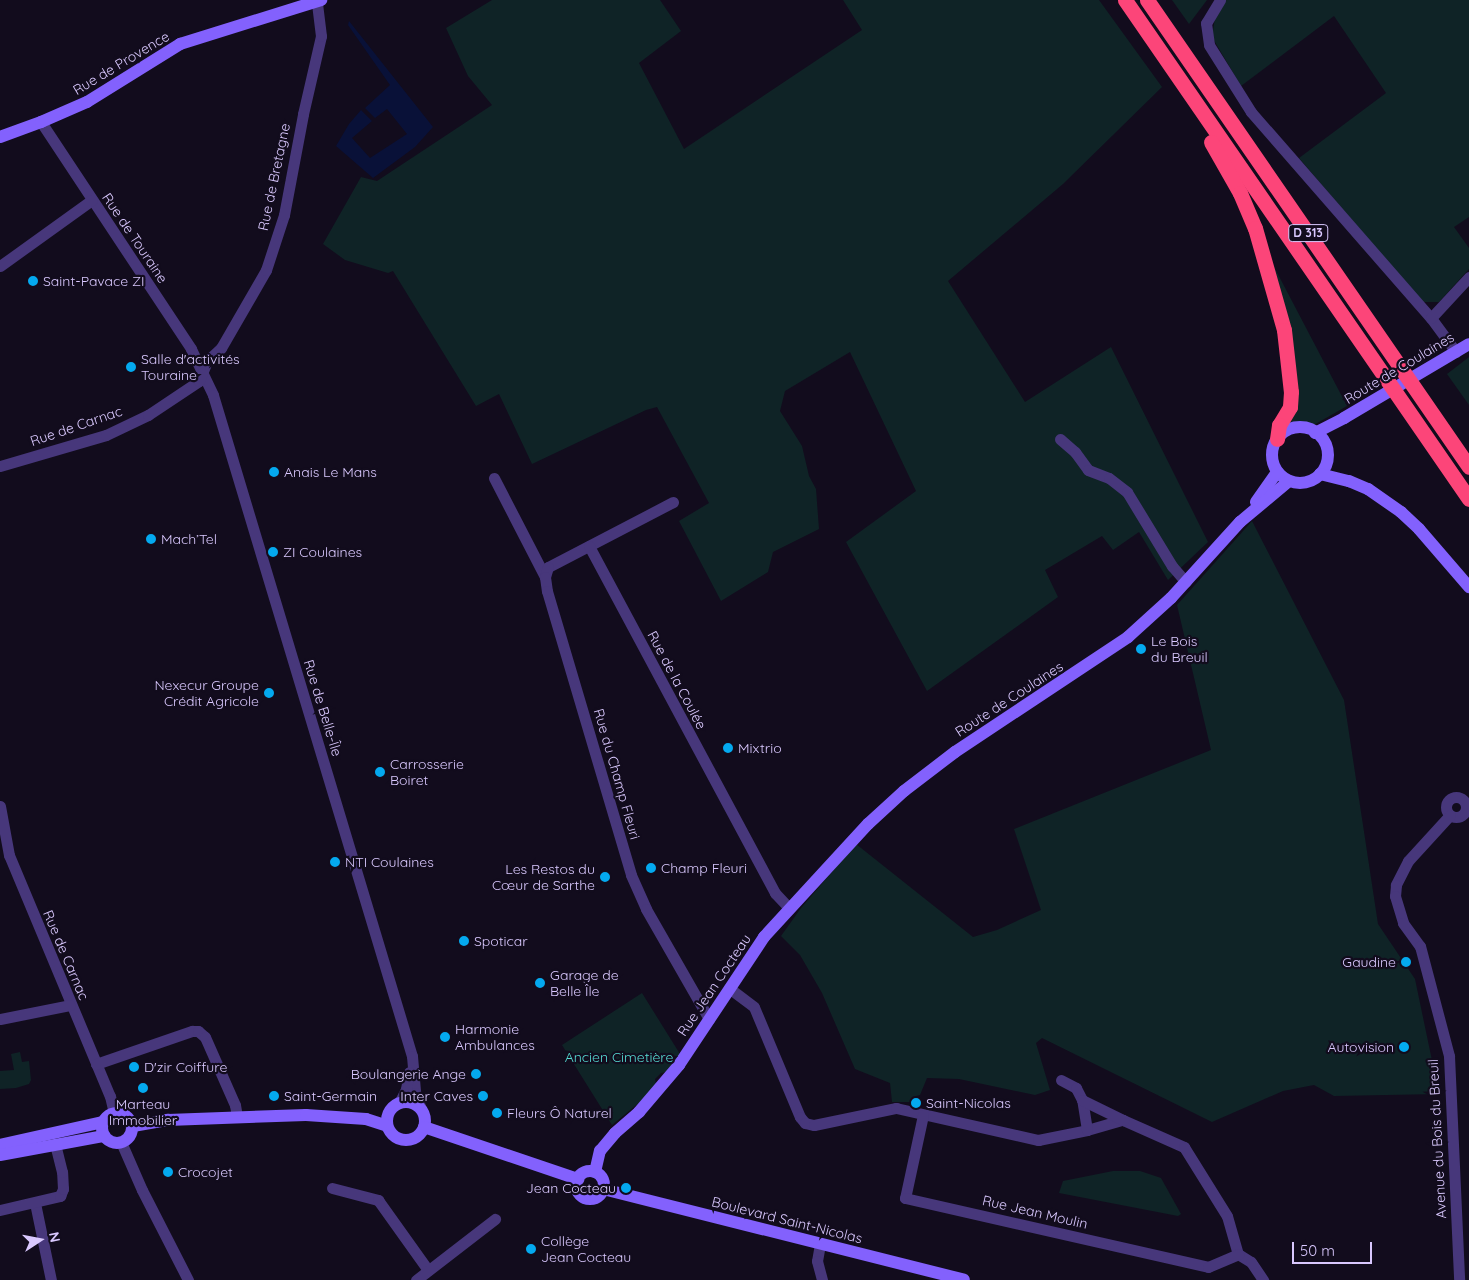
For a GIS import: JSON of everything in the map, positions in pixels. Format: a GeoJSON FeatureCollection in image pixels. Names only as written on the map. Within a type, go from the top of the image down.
{"type":"FeatureCollection","features":[{"type":"Feature","properties":{"kind":"highway","name":"D 313"},"geometry":{"type":"LineString","coordinates":[[1147,0],[1469,467]]}},
{"type":"Feature","properties":{"kind":"highway","name":"D 313"},"geometry":{"type":"LineString","coordinates":[[1127,3],[1469,499]]}},
{"type":"Feature","properties":{"kind":"highway"},"geometry":{"type":"LineString","coordinates":[[1127,3],[1218,153],[1255,228],[1274,289],[1290,364],[1290,407],[1279,425],[1277,439]]}},
{"type":"Feature","properties":{"kind":"street"},"geometry":{"type":"LineString","coordinates":[[1220,0],[1206,23],[1209,45],[1251,112],[1430,318],[1456,352]]}},
{"type":"Feature","properties":{"kind":"street","name":"Rue de Provence"},"geometry":{"type":"LineString","coordinates":[[0,137],[87,102],[180,44],[319,1]]}},
{"type":"Feature","properties":{"kind":"street","name":"Rue de Bretagne"},"geometry":{"type":"LineString","coordinates":[[203,370],[207,361],[221,348],[266,270],[284,215],[303,114],[321,36],[319,1]]}},
{"type":"Feature","properties":{"kind":"street","name":"Rue de Touraine"},"geometry":{"type":"LineString","coordinates":[[41,122],[203,370]]}},
{"type":"Feature","properties":{"kind":"street"},"geometry":{"type":"LineString","coordinates":[[0,266],[92,200]]}},
{"type":"Feature","properties":{"kind":"street"},"geometry":{"type":"LineString","coordinates":[[1430,318],[1469,277]]}},
{"type":"Feature","properties":{"kind":"street","name":"Route de Coulaines"},"geometry":{"type":"LineString","coordinates":[[1315,432],[1344,418],[1439,364],[1469,344]]}},
{"type":"Feature","properties":{"kind":"street","name":"Rue de Carnac"},"geometry":{"type":"LineString","coordinates":[[0,466],[106,435],[148,415],[199,381],[203,370]]}},
{"type":"Feature","properties":{"kind":"street","name":"Rue de Belle-Île"},"geometry":{"type":"LineString","coordinates":[[203,370],[216,404],[412,1056],[415,1092],[422,1110]]}},
{"type":"Feature","properties":{"kind":"street","name":"Route de Coulaines"},"geometry":{"type":"LineString","coordinates":[[1324,443],[1344,418]]}},
{"type":"Feature","properties":{"kind":"street"},"geometry":{"type":"LineString","coordinates":[[1327,457],[1320,474],[1308,482],[1289,481],[1277,472],[1272,458],[1277,439],[1285,432],[1295,428],[1306,428],[1315,432],[1324,443],[1327,457],[1349,481]]}},
{"type":"Feature","properties":{"kind":"street"},"geometry":{"type":"LineString","coordinates":[[1060,440],[1075,452],[1088,470],[1109,478],[1126,492],[1172,566],[1186,582]]}},
{"type":"Feature","properties":{"kind":"street","name":"Route de Coulaines"},"geometry":{"type":"LineString","coordinates":[[1246,517],[1277,472]]}},
{"type":"Feature","properties":{"kind":"street"},"geometry":{"type":"LineString","coordinates":[[1320,474],[1349,481],[1368,489],[1401,512],[1419,529],[1469,587]]}},
{"type":"Feature","properties":{"kind":"street","name":"Rue du Champ Fleuri"},"geometry":{"type":"LineString","coordinates":[[494,478],[545,577],[547,591],[631,876],[646,909],[709,1019]]}},
{"type":"Feature","properties":{"kind":"street","name":"Route de Coulaines"},"geometry":{"type":"LineString","coordinates":[[789,908],[868,824],[904,791],[955,752],[1128,637],[1186,582],[1246,517],[1289,481]]}},
{"type":"Feature","properties":{"kind":"street"},"geometry":{"type":"LineString","coordinates":[[545,577],[548,567],[673,502]]}},
{"type":"Feature","properties":{"kind":"street","name":"Rue de la Coulée"},"geometry":{"type":"LineString","coordinates":[[589,546],[775,893],[789,908]]}},
{"type":"Feature","properties":{"kind":"street","name":"Avenue du Bois du Breuil"},"geometry":{"type":"LineString","coordinates":[[1459,1280],[1449,1056],[1422,953],[1403,923],[1395,896],[1396,885],[1408,861],[1450,815],[1460,816],[1465,812],[1466,796]]}},
{"type":"Feature","properties":{"kind":"street","name":"Rue de Carnac"},"geometry":{"type":"LineString","coordinates":[[0,806],[9,855],[70,1005],[110,1096],[114,1113]]}},
{"type":"Feature","properties":{"kind":"street","name":"Rue Jean Cocteau"},"geometry":{"type":"LineString","coordinates":[[595,1172],[600,1151],[615,1132],[638,1112],[679,1065],[764,937],[789,908]]}},
{"type":"Feature","properties":{"kind":"street"},"geometry":{"type":"LineString","coordinates":[[729,988],[754,1007],[800,1117],[805,1123],[814,1125],[896,1108],[923,1116],[1038,1140],[1123,1120]]}},
{"type":"Feature","properties":{"kind":"street"},"geometry":{"type":"LineString","coordinates":[[0,1019],[70,1005]]}},
{"type":"Feature","properties":{"kind":"street"},"geometry":{"type":"LineString","coordinates":[[96,1064],[192,1031],[198,1031],[206,1037],[235,1106],[237,1116]]}},
{"type":"Feature","properties":{"kind":"street","name":"Rue de Belle-Île"},"geometry":{"type":"LineString","coordinates":[[399,1103],[406,1089],[412,1056]]}},
{"type":"Feature","properties":{"kind":"street"},"geometry":{"type":"LineString","coordinates":[[1061,1080],[1076,1088],[1082,1100],[1087,1130]]}},
{"type":"Feature","properties":{"kind":"street"},"geometry":{"type":"LineString","coordinates":[[1082,1100],[1184,1147],[1227,1216],[1238,1254],[1251,1262],[1263,1280]]}},
{"type":"Feature","properties":{"kind":"street"},"geometry":{"type":"LineString","coordinates":[[132,1126],[168,1120],[237,1116],[306,1115],[366,1118],[389,1113],[399,1103],[411,1102],[422,1110],[425,1121],[424,1127],[416,1137],[403,1140],[391,1133],[388,1126],[389,1113]]}},
{"type":"Feature","properties":{"kind":"street"},"geometry":{"type":"LineString","coordinates":[[104,1136],[103,1122],[107,1116],[114,1113],[123,1114],[132,1126]]}},
{"type":"Feature","properties":{"kind":"street","name":"Rue Jean Moulin"},"geometry":{"type":"LineString","coordinates":[[923,1116],[905,1198],[1208,1267],[1238,1254]]}},
{"type":"Feature","properties":{"kind":"street"},"geometry":{"type":"LineString","coordinates":[[366,1118],[388,1126]]}},
{"type":"Feature","properties":{"kind":"street"},"geometry":{"type":"LineString","coordinates":[[0,1145],[103,1122]]}},
{"type":"Feature","properties":{"kind":"street"},"geometry":{"type":"LineString","coordinates":[[0,1154],[104,1136],[112,1142],[121,1142],[128,1138],[132,1126]]}},
{"type":"Feature","properties":{"kind":"street"},"geometry":{"type":"LineString","coordinates":[[424,1127],[578,1179]]}},
{"type":"Feature","properties":{"kind":"street"},"geometry":{"type":"LineString","coordinates":[[121,1142],[142,1190],[188,1280]]}},
{"type":"Feature","properties":{"kind":"street"},"geometry":{"type":"LineString","coordinates":[[0,1210],[60,1196],[63,1189],[55,1144]]}},
{"type":"Feature","properties":{"kind":"street"},"geometry":{"type":"LineString","coordinates":[[595,1172],[603,1181],[603,1189],[596,1198],[587,1199],[577,1190],[578,1179],[585,1173],[595,1172]]}},
{"type":"Feature","properties":{"kind":"street"},"geometry":{"type":"LineString","coordinates":[[332,1188],[378,1200],[428,1270]]}},
{"type":"Feature","properties":{"kind":"street","name":"Boulevard Saint-Nicolas"},"geometry":{"type":"LineString","coordinates":[[603,1189],[964,1280]]}},
{"type":"Feature","properties":{"kind":"street"},"geometry":{"type":"LineString","coordinates":[[35,1203],[51,1280]]}},
{"type":"Feature","properties":{"kind":"street"},"geometry":{"type":"LineString","coordinates":[[416,1280],[495,1219]]}},
{"type":"Feature","properties":{"kind":"street"},"geometry":{"type":"LineString","coordinates":[[820,1244],[817,1260],[822,1280]]}},
{"type":"Feature","properties":{"kind":"green space"},"geometry":{"type":"Polygon","coordinates":[[[492,0],[660,0],[681,31],[639,63],[684,149],[862,30],[843,0],[1099,0],[1162,87],[1063,184],[948,281],[1025,402],[1111,347],[1208,542],[1168,580],[1139,532],[1113,550],[1102,536],[1045,570],[1058,597],[927,691],[846,542],[916,491],[850,352],[785,391],[780,411],[802,446],[809,476],[816,489],[819,529],[773,552],[768,572],[721,601],[679,521],[709,503],[657,407],[646,410],[532,464],[499,394],[476,406],[393,271],[388,273],[345,260],[323,244],[361,177],[377,181],[492,105],[468,76],[446,28],[492,0]]]}},
{"type":"Feature","properties":{"kind":"green space"},"geometry":{"type":"Polygon","coordinates":[[[1172,0],[1207,0],[1189,24],[1172,0]]]}},
{"type":"Feature","properties":{"kind":"green space"},"geometry":{"type":"Polygon","coordinates":[[[1223,0],[1469,0],[1469,217],[1454,227],[1469,248],[1469,269],[1439,302],[1422,302],[1299,158],[1386,93],[1334,16],[1241,86],[1212,37],[1216,11],[1223,0]]]}},
{"type":"Feature","properties":{"kind":"green space"},"geometry":{"type":"Polygon","coordinates":[[[1271,261],[1347,406],[1312,426],[1295,424],[1281,431],[1291,416],[1271,261]]]}},
{"type":"Feature","properties":{"kind":"green space"},"geometry":{"type":"Polygon","coordinates":[[[1469,357],[1469,405],[1447,374],[1469,357]]]}},
{"type":"Feature","properties":{"kind":"green space"},"geometry":{"type":"Polygon","coordinates":[[[1252,521],[1344,700],[1378,924],[1415,979],[1439,1094],[1334,1096],[1314,1085],[1283,1091],[1212,1122],[1042,1038],[1036,1043],[1050,1090],[1035,1095],[959,1079],[927,1078],[920,1095],[912,1097],[910,1102],[892,1102],[890,1083],[855,1069],[822,993],[800,955],[781,936],[801,908],[856,844],[973,937],[997,930],[1041,910],[1014,829],[1211,750],[1177,605],[1252,521]]]}},
{"type":"Feature","properties":{"kind":"green space","name":"Ancien Cimetière"},"geometry":{"type":"Polygon","coordinates":[[[642,993],[680,1054],[667,1072],[661,1073],[655,1079],[656,1084],[640,1102],[612,1125],[562,1045],[642,993]]]}},
{"type":"Feature","properties":{"kind":"green space"},"geometry":{"type":"Polygon","coordinates":[[[20,1052],[22,1062],[29,1061],[31,1080],[29,1084],[16,1088],[0,1089],[0,1071],[14,1070],[11,1054],[20,1052]]]}},
{"type":"Feature","properties":{"kind":"green space"},"geometry":{"type":"Polygon","coordinates":[[[1113,1171],[1140,1171],[1161,1178],[1181,1214],[1178,1216],[1059,1193],[1063,1181],[1113,1171]]]}},
{"type":"Feature","properties":{"kind":"shaded area"},"geometry":{"type":"Polygon","coordinates":[[[349,21],[433,127],[415,147],[373,178],[336,146],[349,124],[361,110],[372,121],[352,138],[370,158],[407,134],[387,109],[375,118],[365,108],[390,85],[348,25],[349,21]]]}},
{"type":"Feature","properties":{"kind":"place","name":"Saint-Pavace ZI"},"geometry":{"type":"Point","coordinates":[33,281]}},
{"type":"Feature","properties":{"kind":"place","name":"Salle d'activités Touraine"},"geometry":{"type":"Point","coordinates":[131,367]}},
{"type":"Feature","properties":{"kind":"place","name":"Anais Le Mans"},"geometry":{"type":"Point","coordinates":[274,472]}},
{"type":"Feature","properties":{"kind":"place","name":"Mach’Tel"},"geometry":{"type":"Point","coordinates":[151,539]}},
{"type":"Feature","properties":{"kind":"place","name":"ZI Coulaines"},"geometry":{"type":"Point","coordinates":[273,552]}},
{"type":"Feature","properties":{"kind":"place","name":"Le Bois du Breuil"},"geometry":{"type":"Point","coordinates":[1141,649]}},
{"type":"Feature","properties":{"kind":"place","name":"Nexecur Groupe Crédit Agricole"},"geometry":{"type":"Point","coordinates":[269,693]}},
{"type":"Feature","properties":{"kind":"place","name":"Mixtrio"},"geometry":{"type":"Point","coordinates":[728,748]}},
{"type":"Feature","properties":{"kind":"place","name":"Carrosserie Boiret"},"geometry":{"type":"Point","coordinates":[380,772]}},
{"type":"Feature","properties":{"kind":"place","name":"NTI Coulaines"},"geometry":{"type":"Point","coordinates":[335,862]}},
{"type":"Feature","properties":{"kind":"place","name":"Champ Fleuri"},"geometry":{"type":"Point","coordinates":[651,868]}},
{"type":"Feature","properties":{"kind":"place","name":"Les Restos du Cœur de Sarthe"},"geometry":{"type":"Point","coordinates":[605,877]}},
{"type":"Feature","properties":{"kind":"place","name":"Spoticar"},"geometry":{"type":"Point","coordinates":[464,941]}},
{"type":"Feature","properties":{"kind":"place","name":"Gaudine"},"geometry":{"type":"Point","coordinates":[1406,962]}},
{"type":"Feature","properties":{"kind":"place","name":"Garage de Belle Île"},"geometry":{"type":"Point","coordinates":[540,983]}},
{"type":"Feature","properties":{"kind":"place","name":"Harmonie Ambulances"},"geometry":{"type":"Point","coordinates":[445,1037]}},
{"type":"Feature","properties":{"kind":"place","name":"Autovision"},"geometry":{"type":"Point","coordinates":[1404,1047]}},
{"type":"Feature","properties":{"kind":"place","name":"D'zir Coiffure"},"geometry":{"type":"Point","coordinates":[134,1067]}},
{"type":"Feature","properties":{"kind":"place","name":"Boulangerie Ange"},"geometry":{"type":"Point","coordinates":[476,1074]}},
{"type":"Feature","properties":{"kind":"place","name":"Marteau Immobilier"},"geometry":{"type":"Point","coordinates":[143,1088]}},
{"type":"Feature","properties":{"kind":"place","name":"Saint-Germain"},"geometry":{"type":"Point","coordinates":[274,1096]}},
{"type":"Feature","properties":{"kind":"place","name":"Inter Caves"},"geometry":{"type":"Point","coordinates":[483,1096]}},
{"type":"Feature","properties":{"kind":"place","name":"Saint-Nicolas"},"geometry":{"type":"Point","coordinates":[916,1103]}},
{"type":"Feature","properties":{"kind":"place","name":"Fleurs Ô Naturel"},"geometry":{"type":"Point","coordinates":[497,1113]}},
{"type":"Feature","properties":{"kind":"place","name":"Crocojet"},"geometry":{"type":"Point","coordinates":[168,1172]}},
{"type":"Feature","properties":{"kind":"place","name":"Jean Cocteau"},"geometry":{"type":"Point","coordinates":[626,1188]}},
{"type":"Feature","properties":{"kind":"place","name":"Collège Jean Cocteau"},"geometry":{"type":"Point","coordinates":[531,1249]}}]}
